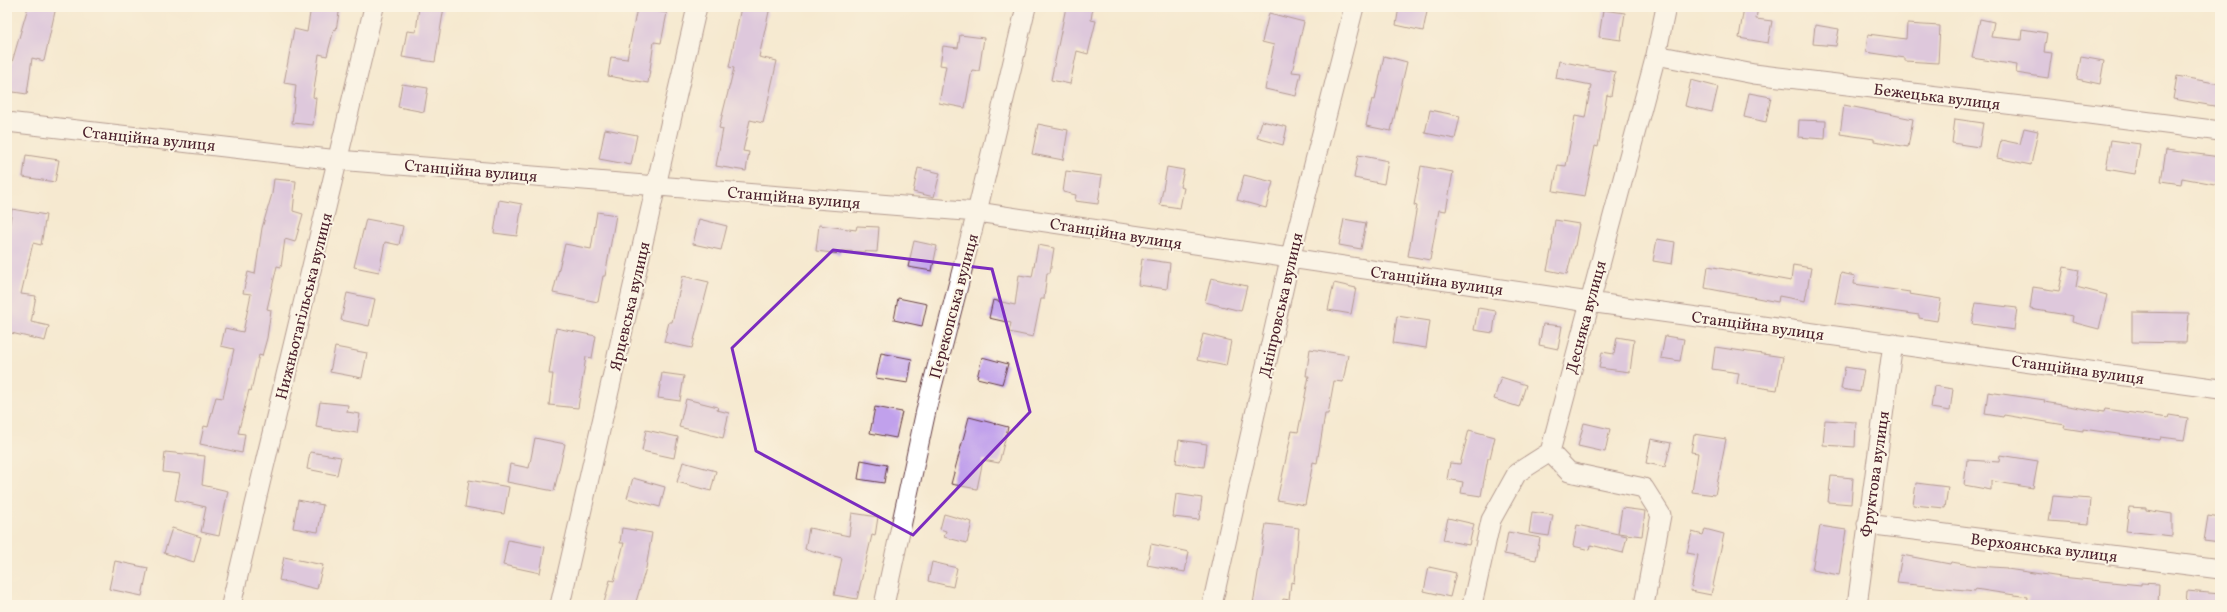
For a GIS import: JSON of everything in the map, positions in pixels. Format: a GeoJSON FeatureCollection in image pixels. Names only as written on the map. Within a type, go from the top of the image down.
{"type":"FeatureCollection","features":[{"type":"Feature","properties":{"kind":"street","name":"Нижньотагільська вулиця"},"geometry":{"type":"LineString","coordinates":[[231,605],[374,7]]}},
{"type":"Feature","properties":{"kind":"street","name":"Ярцевська вулиця"},"geometry":{"type":"LineString","coordinates":[[560,605],[697,7]]}},
{"type":"Feature","properties":{"kind":"street","name":"Перекопська вулиця"},"geometry":{"type":"LineString","coordinates":[[884,605],[927,406],[977,212],[1026,7]]}},
{"type":"Feature","properties":{"kind":"street","name":"Дніпровська вулиця"},"geometry":{"type":"LineString","coordinates":[[1212,605],[1290,259],[1354,7]]}},
{"type":"Feature","properties":{"kind":"street","name":"Десняка вулиця"},"geometry":{"type":"LineString","coordinates":[[1550,452],[1656,55],[1666,7]]}},
{"type":"Feature","properties":{"kind":"street","name":"Бежецька вулиця"},"geometry":{"type":"LineString","coordinates":[[1656,55],[1754,74],[2220,131]]}},
{"type":"Feature","properties":{"kind":"street","name":"Станційна вулиця"},"geometry":{"type":"LineString","coordinates":[[7,122],[338,160],[977,212],[1589,302],[2220,389]]}},
{"type":"Feature","properties":{"kind":"street","name":"Фруктова вулиця"},"geometry":{"type":"LineString","coordinates":[[1856,605],[1893,343]]}},
{"type":"Feature","properties":{"kind":"street"},"geometry":{"type":"LineString","coordinates":[[1472,605],[1491,520],[1517,473],[1550,452],[1569,472],[1644,488],[1661,515],[1644,605]]}},
{"type":"Feature","properties":{"kind":"street","name":"Верхоянська вулиця"},"geometry":{"type":"LineString","coordinates":[[1867,524],[2220,569]]}},
{"type":"Feature","properties":{"kind":"highlighted area"},"geometry":{"type":"Polygon","coordinates":[[[833,250],[992,269],[1030,412],[913,535],[756,451],[732,348],[833,250]]]}},
{"type":"Feature","properties":{"kind":"building"},"geometry":{"type":"Polygon","coordinates":[[[28,7],[56,7],[44,61],[32,58],[27,94],[7,91],[7,68],[10,69],[28,7]]]}},
{"type":"Feature","properties":{"kind":"building"},"geometry":{"type":"Polygon","coordinates":[[[311,7],[340,7],[336,30],[334,29],[327,56],[319,54],[313,97],[316,98],[313,125],[292,123],[296,85],[284,83],[294,29],[307,32],[311,7]]]}},
{"type":"Feature","properties":{"kind":"building"},"geometry":{"type":"Polygon","coordinates":[[[419,7],[444,7],[435,62],[402,57],[407,31],[416,32],[419,7]]]}},
{"type":"Feature","properties":{"kind":"building"},"geometry":{"type":"Polygon","coordinates":[[[741,7],[770,7],[759,57],[777,61],[763,123],[750,120],[743,151],[749,152],[746,171],[716,166],[723,129],[719,128],[734,68],[729,67],[741,7]]]}},
{"type":"Feature","properties":{"kind":"building"},"geometry":{"type":"Polygon","coordinates":[[[1066,7],[1093,7],[1091,20],[1096,21],[1088,54],[1077,51],[1070,84],[1051,80],[1066,7]]]}},
{"type":"Feature","properties":{"kind":"building"},"geometry":{"type":"Polygon","coordinates":[[[1399,7],[1428,7],[1423,31],[1396,25],[1399,7]]]}},
{"type":"Feature","properties":{"kind":"building"},"geometry":{"type":"Polygon","coordinates":[[[1744,7],[1758,7],[1756,19],[1772,21],[1768,43],[1739,38],[1744,7]]]}},
{"type":"Feature","properties":{"kind":"building"},"geometry":{"type":"Polygon","coordinates":[[[637,8],[667,13],[661,43],[654,42],[648,83],[608,76],[611,57],[627,59],[637,8]]]}},
{"type":"Feature","properties":{"kind":"building"},"geometry":{"type":"Polygon","coordinates":[[[1603,10],[1625,13],[1621,40],[1599,37],[1603,10]]]}},
{"type":"Feature","properties":{"kind":"building"},"geometry":{"type":"Polygon","coordinates":[[[1269,13],[1304,22],[1292,72],[1301,73],[1296,96],[1265,89],[1274,45],[1262,42],[1269,13]]]}},
{"type":"Feature","properties":{"kind":"building"},"geometry":{"type":"Polygon","coordinates":[[[1980,19],[1994,22],[1991,37],[2021,40],[2022,29],[2047,33],[2044,52],[2052,53],[2048,78],[2016,73],[2017,65],[1972,58],[1980,19]]]}},
{"type":"Feature","properties":{"kind":"building"},"geometry":{"type":"Polygon","coordinates":[[[1907,24],[1940,26],[1938,63],[1905,61],[1905,58],[1866,52],[1868,34],[1906,39],[1907,24]]]}},
{"type":"Feature","properties":{"kind":"building"},"geometry":{"type":"Polygon","coordinates":[[[1815,25],[1839,29],[1836,46],[1813,44],[1815,25]]]}},
{"type":"Feature","properties":{"kind":"building"},"geometry":{"type":"Polygon","coordinates":[[[960,35],[984,38],[979,71],[972,70],[965,108],[939,103],[946,66],[940,65],[943,46],[958,48],[960,35]]]}},
{"type":"Feature","properties":{"kind":"building"},"geometry":{"type":"Polygon","coordinates":[[[1384,56],[1407,62],[1391,131],[1366,126],[1372,99],[1375,100],[1384,56]]]}},
{"type":"Feature","properties":{"kind":"building"},"geometry":{"type":"Polygon","coordinates":[[[2081,57],[2104,61],[2100,84],[2077,79],[2081,57]]]}},
{"type":"Feature","properties":{"kind":"building"},"geometry":{"type":"Polygon","coordinates":[[[1559,61],[1615,72],[1611,96],[1607,95],[1598,147],[1595,146],[1585,196],[1553,191],[1558,165],[1566,166],[1575,116],[1585,118],[1591,85],[1556,78],[1559,61]]]}},
{"type":"Feature","properties":{"kind":"building"},"geometry":{"type":"Polygon","coordinates":[[[2177,76],[2220,84],[2220,107],[2173,99],[2177,76]]]}},
{"type":"Feature","properties":{"kind":"building"},"geometry":{"type":"Polygon","coordinates":[[[1691,80],[1718,87],[1712,112],[1685,106],[1691,80]]]}},
{"type":"Feature","properties":{"kind":"building"},"geometry":{"type":"Polygon","coordinates":[[[402,84],[428,88],[424,112],[398,107],[402,84]]]}},
{"type":"Feature","properties":{"kind":"building"},"geometry":{"type":"Polygon","coordinates":[[[1749,93],[1771,97],[1766,122],[1744,117],[1749,93]]]}},
{"type":"Feature","properties":{"kind":"building"},"geometry":{"type":"Polygon","coordinates":[[[1844,105],[1913,119],[1908,147],[1874,141],[1874,139],[1840,134],[1844,105]]]}},
{"type":"Feature","properties":{"kind":"building"},"geometry":{"type":"Polygon","coordinates":[[[1430,110],[1460,116],[1455,139],[1425,133],[1430,110]]]}},
{"type":"Feature","properties":{"kind":"building"},"geometry":{"type":"Polygon","coordinates":[[[1955,119],[1983,123],[1979,147],[1952,143],[1955,119]]]}},
{"type":"Feature","properties":{"kind":"building"},"geometry":{"type":"Polygon","coordinates":[[[1799,120],[1826,121],[1825,139],[1798,137],[1799,120]]]}},
{"type":"Feature","properties":{"kind":"building"},"geometry":{"type":"Polygon","coordinates":[[[1262,121],[1287,127],[1283,145],[1257,138],[1262,121]]]}},
{"type":"Feature","properties":{"kind":"building"},"geometry":{"type":"Polygon","coordinates":[[[1038,124],[1068,130],[1063,160],[1032,154],[1038,124]]]}},
{"type":"Feature","properties":{"kind":"building"},"geometry":{"type":"Polygon","coordinates":[[[2024,128],[2038,131],[2031,165],[1997,158],[2001,140],[2020,144],[2024,128]]]}},
{"type":"Feature","properties":{"kind":"building"},"geometry":{"type":"Polygon","coordinates":[[[605,129],[637,135],[631,165],[599,159],[605,129]]]}},
{"type":"Feature","properties":{"kind":"building"},"geometry":{"type":"Polygon","coordinates":[[[2111,140],[2140,144],[2135,174],[2106,169],[2111,140]]]}},
{"type":"Feature","properties":{"kind":"building"},"geometry":{"type":"Polygon","coordinates":[[[2166,150],[2220,157],[2220,185],[2182,178],[2181,184],[2161,181],[2166,150]]]}},
{"type":"Feature","properties":{"kind":"building"},"geometry":{"type":"Polygon","coordinates":[[[26,155],[59,160],[55,182],[23,177],[26,155]]]}},
{"type":"Feature","properties":{"kind":"building"},"geometry":{"type":"Polygon","coordinates":[[[1358,155],[1388,161],[1384,184],[1354,178],[1358,155]]]}},
{"type":"Feature","properties":{"kind":"building"},"geometry":{"type":"Polygon","coordinates":[[[1421,166],[1453,172],[1446,211],[1439,210],[1430,260],[1408,256],[1417,206],[1414,205],[1421,166]]]}},
{"type":"Feature","properties":{"kind":"building"},"geometry":{"type":"Polygon","coordinates":[[[1167,167],[1184,170],[1180,187],[1184,188],[1180,208],[1160,205],[1167,167]]]}},
{"type":"Feature","properties":{"kind":"building"},"geometry":{"type":"Polygon","coordinates":[[[918,168],[940,173],[934,197],[913,192],[918,168]]]}},
{"type":"Feature","properties":{"kind":"building"},"geometry":{"type":"Polygon","coordinates":[[[1066,171],[1102,176],[1098,204],[1075,201],[1076,195],[1063,192],[1066,171]]]}},
{"type":"Feature","properties":{"kind":"building"},"geometry":{"type":"Polygon","coordinates":[[[1244,175],[1273,182],[1266,208],[1237,200],[1244,175]]]}},
{"type":"Feature","properties":{"kind":"building"},"geometry":{"type":"Polygon","coordinates":[[[274,179],[296,181],[293,211],[303,214],[295,242],[285,239],[281,267],[277,266],[267,309],[271,310],[267,338],[262,356],[259,355],[251,391],[249,390],[238,433],[245,434],[242,453],[200,444],[204,426],[208,427],[216,397],[223,398],[234,349],[221,346],[225,328],[243,332],[251,294],[243,293],[248,272],[255,274],[262,228],[272,194],[274,179]]]}},
{"type":"Feature","properties":{"kind":"building"},"geometry":{"type":"Polygon","coordinates":[[[499,200],[522,204],[517,236],[494,233],[499,200]]]}},
{"type":"Feature","properties":{"kind":"building"},"geometry":{"type":"Polygon","coordinates":[[[12,209],[46,215],[41,245],[33,243],[21,294],[36,296],[31,322],[49,326],[45,341],[7,332],[7,241],[12,209]]]}},
{"type":"Feature","properties":{"kind":"building"},"geometry":{"type":"Polygon","coordinates":[[[597,212],[616,215],[605,276],[603,276],[598,302],[553,293],[565,244],[591,249],[597,212]]]}},
{"type":"Feature","properties":{"kind":"building"},"geometry":{"type":"Polygon","coordinates":[[[366,219],[403,226],[399,245],[385,242],[379,272],[354,267],[366,219]]]}},
{"type":"Feature","properties":{"kind":"building"},"geometry":{"type":"Polygon","coordinates":[[[699,219],[727,226],[721,250],[693,244],[699,219]]]}},
{"type":"Feature","properties":{"kind":"building"},"geometry":{"type":"Polygon","coordinates":[[[1344,219],[1366,223],[1361,249],[1339,245],[1344,219]]]}},
{"type":"Feature","properties":{"kind":"building"},"geometry":{"type":"Polygon","coordinates":[[[1555,220],[1579,224],[1575,246],[1567,274],[1547,270],[1553,242],[1555,220]]]}},
{"type":"Feature","properties":{"kind":"building"},"geometry":{"type":"Polygon","coordinates":[[[819,225],[856,230],[857,226],[879,227],[877,252],[841,251],[841,254],[816,251],[819,225]]]}},
{"type":"Feature","properties":{"kind":"building"},"geometry":{"type":"Polygon","coordinates":[[[1657,239],[1675,242],[1672,264],[1653,261],[1657,239]]]}},
{"type":"Feature","properties":{"kind":"building"},"geometry":{"type":"Polygon","coordinates":[[[914,241],[937,246],[932,271],[908,267],[914,241]]]}},
{"type":"Feature","properties":{"kind":"building"},"geometry":{"type":"Polygon","coordinates":[[[1038,245],[1054,248],[1050,273],[1047,273],[1044,299],[1041,299],[1033,337],[1009,332],[1011,323],[989,318],[993,300],[1015,305],[1019,275],[1032,277],[1038,245]]]}},
{"type":"Feature","properties":{"kind":"building"},"geometry":{"type":"Polygon","coordinates":[[[1142,259],[1170,263],[1167,289],[1138,285],[1142,259]]]}},
{"type":"Feature","properties":{"kind":"building"},"geometry":{"type":"Polygon","coordinates":[[[1793,265],[1811,268],[1805,301],[1779,296],[1778,302],[1705,288],[1708,266],[1791,281],[1793,265]]]}},
{"type":"Feature","properties":{"kind":"building"},"geometry":{"type":"Polygon","coordinates":[[[2064,267],[2079,270],[2076,287],[2107,295],[2099,329],[2072,322],[2073,316],[2030,309],[2033,287],[2059,291],[2064,267]]]}},
{"type":"Feature","properties":{"kind":"building"},"geometry":{"type":"Polygon","coordinates":[[[1841,273],[1855,276],[1854,284],[1910,292],[1909,294],[1941,299],[1937,321],[1919,318],[1919,315],[1835,303],[1841,273]]]}},
{"type":"Feature","properties":{"kind":"building"},"geometry":{"type":"Polygon","coordinates":[[[683,276],[709,282],[692,348],[664,342],[669,322],[672,322],[683,276]]]}},
{"type":"Feature","properties":{"kind":"building"},"geometry":{"type":"Polygon","coordinates":[[[1211,278],[1247,286],[1241,311],[1205,302],[1211,278]]]}},
{"type":"Feature","properties":{"kind":"building"},"geometry":{"type":"Polygon","coordinates":[[[1334,283],[1356,288],[1351,314],[1328,310],[1334,283]]]}},
{"type":"Feature","properties":{"kind":"building"},"geometry":{"type":"Polygon","coordinates":[[[347,293],[375,299],[369,326],[341,320],[347,293]]]}},
{"type":"Feature","properties":{"kind":"building"},"geometry":{"type":"Polygon","coordinates":[[[898,298],[927,304],[922,326],[894,320],[898,298]]]}},
{"type":"Feature","properties":{"kind":"building"},"geometry":{"type":"Polygon","coordinates":[[[1976,303],[2017,308],[2014,330],[1972,324],[1976,303]]]}},
{"type":"Feature","properties":{"kind":"building"},"geometry":{"type":"Polygon","coordinates":[[[1478,308],[1496,311],[1493,333],[1474,330],[1478,308]]]}},
{"type":"Feature","properties":{"kind":"building"},"geometry":{"type":"Polygon","coordinates":[[[2132,312],[2189,313],[2186,343],[2132,342],[2132,312]]]}},
{"type":"Feature","properties":{"kind":"building"},"geometry":{"type":"Polygon","coordinates":[[[1397,316],[1430,321],[1426,348],[1393,343],[1397,316]]]}},
{"type":"Feature","properties":{"kind":"building"},"geometry":{"type":"Polygon","coordinates":[[[1543,324],[1562,326],[1558,349],[1539,345],[1543,324]]]}},
{"type":"Feature","properties":{"kind":"building"},"geometry":{"type":"Polygon","coordinates":[[[556,328],[596,336],[592,358],[586,357],[578,408],[549,405],[553,374],[549,374],[556,328]]]}},
{"type":"Feature","properties":{"kind":"building"},"geometry":{"type":"Polygon","coordinates":[[[1203,334],[1231,341],[1226,366],[1197,360],[1203,334]]]}},
{"type":"Feature","properties":{"kind":"building"},"geometry":{"type":"Polygon","coordinates":[[[1665,336],[1684,339],[1680,361],[1661,358],[1665,336]]]}},
{"type":"Feature","properties":{"kind":"building"},"geometry":{"type":"Polygon","coordinates":[[[1617,337],[1634,340],[1630,372],[1599,368],[1602,352],[1614,354],[1617,337]]]}},
{"type":"Feature","properties":{"kind":"building"},"geometry":{"type":"Polygon","coordinates":[[[335,347],[367,353],[362,378],[330,372],[335,347]]]}},
{"type":"Feature","properties":{"kind":"building"},"geometry":{"type":"Polygon","coordinates":[[[1715,347],[1783,357],[1777,390],[1737,384],[1739,373],[1712,369],[1715,347]]]}},
{"type":"Feature","properties":{"kind":"building"},"geometry":{"type":"Polygon","coordinates":[[[1310,349],[1348,355],[1343,382],[1334,381],[1328,414],[1325,414],[1317,463],[1313,462],[1305,505],[1277,500],[1292,431],[1298,432],[1309,376],[1306,376],[1310,349]]]}},
{"type":"Feature","properties":{"kind":"building"},"geometry":{"type":"Polygon","coordinates":[[[881,353],[912,359],[908,383],[876,378],[881,353]]]}},
{"type":"Feature","properties":{"kind":"building"},"geometry":{"type":"Polygon","coordinates":[[[982,357],[1008,364],[1002,384],[977,378],[982,357]]]}},
{"type":"Feature","properties":{"kind":"building"},"geometry":{"type":"Polygon","coordinates":[[[1845,367],[1864,370],[1860,392],[1841,389],[1845,367]]]}},
{"type":"Feature","properties":{"kind":"building"},"geometry":{"type":"Polygon","coordinates":[[[662,373],[684,376],[680,401],[658,398],[662,373]]]}},
{"type":"Feature","properties":{"kind":"building"},"geometry":{"type":"Polygon","coordinates":[[[1501,377],[1526,385],[1519,407],[1494,399],[1501,377]]]}},
{"type":"Feature","properties":{"kind":"building"},"geometry":{"type":"Polygon","coordinates":[[[1934,386],[1953,389],[1950,411],[1931,408],[1934,386]]]}},
{"type":"Feature","properties":{"kind":"building"},"geometry":{"type":"Polygon","coordinates":[[[1988,392],[2045,400],[2044,402],[2104,412],[2105,409],[2168,418],[2169,415],[2188,418],[2184,440],[2161,437],[2160,440],[2083,429],[2083,431],[2064,428],[2065,425],[2004,415],[2003,417],[1985,414],[1988,392]]]}},
{"type":"Feature","properties":{"kind":"building"},"geometry":{"type":"Polygon","coordinates":[[[686,399],[718,407],[717,410],[729,413],[723,438],[679,427],[686,399]]]}},
{"type":"Feature","properties":{"kind":"building"},"geometry":{"type":"Polygon","coordinates":[[[320,402],[348,405],[347,412],[360,414],[357,433],[316,427],[320,402]]]}},
{"type":"Feature","properties":{"kind":"building"},"geometry":{"type":"Polygon","coordinates":[[[875,407],[902,412],[896,438],[870,433],[875,407]]]}},
{"type":"Feature","properties":{"kind":"building"},"geometry":{"type":"Polygon","coordinates":[[[969,417],[1008,427],[999,463],[983,460],[977,489],[951,484],[969,417]]]}},
{"type":"Feature","properties":{"kind":"building"},"geometry":{"type":"Polygon","coordinates":[[[1825,420],[1856,422],[1855,447],[1823,445],[1825,420]]]}},
{"type":"Feature","properties":{"kind":"building"},"geometry":{"type":"Polygon","coordinates":[[[1584,423],[1610,429],[1605,452],[1578,446],[1584,423]]]}},
{"type":"Feature","properties":{"kind":"building"},"geometry":{"type":"Polygon","coordinates":[[[646,430],[678,437],[674,458],[642,451],[646,430]]]}},
{"type":"Feature","properties":{"kind":"building"},"geometry":{"type":"Polygon","coordinates":[[[1469,430],[1495,437],[1490,458],[1488,458],[1481,496],[1461,493],[1463,482],[1447,479],[1450,463],[1460,464],[1469,430]]]}},
{"type":"Feature","properties":{"kind":"building"},"geometry":{"type":"Polygon","coordinates":[[[1694,434],[1726,439],[1715,495],[1692,492],[1698,453],[1691,452],[1694,434]]]}},
{"type":"Feature","properties":{"kind":"building"},"geometry":{"type":"Polygon","coordinates":[[[535,438],[565,444],[554,491],[507,482],[510,464],[529,468],[535,438]]]}},
{"type":"Feature","properties":{"kind":"building"},"geometry":{"type":"Polygon","coordinates":[[[1651,439],[1671,443],[1665,467],[1646,463],[1651,439]]]}},
{"type":"Feature","properties":{"kind":"building"},"geometry":{"type":"Polygon","coordinates":[[[1179,440],[1207,444],[1204,467],[1176,463],[1179,440]]]}},
{"type":"Feature","properties":{"kind":"building"},"geometry":{"type":"Polygon","coordinates":[[[165,452],[205,456],[202,485],[228,491],[219,536],[201,532],[206,507],[175,500],[180,474],[163,472],[165,452]]]}},
{"type":"Feature","properties":{"kind":"building"},"geometry":{"type":"Polygon","coordinates":[[[310,452],[341,457],[337,475],[307,469],[310,452]]]}},
{"type":"Feature","properties":{"kind":"building"},"geometry":{"type":"Polygon","coordinates":[[[2000,455],[2038,461],[2033,488],[1991,481],[1991,490],[1964,485],[1967,460],[1999,462],[2000,455]]]}},
{"type":"Feature","properties":{"kind":"building"},"geometry":{"type":"Polygon","coordinates":[[[861,460],[887,465],[884,483],[858,479],[861,460]]]}},
{"type":"Feature","properties":{"kind":"building"},"geometry":{"type":"Polygon","coordinates":[[[683,462],[716,471],[711,491],[677,482],[683,462]]]}},
{"type":"Feature","properties":{"kind":"building"},"geometry":{"type":"Polygon","coordinates":[[[1831,476],[1853,478],[1851,504],[1828,502],[1831,476]]]}},
{"type":"Feature","properties":{"kind":"building"},"geometry":{"type":"Polygon","coordinates":[[[633,478],[665,487],[660,507],[627,498],[633,478]]]}},
{"type":"Feature","properties":{"kind":"building"},"geometry":{"type":"Polygon","coordinates":[[[469,480],[509,487],[504,514],[465,507],[469,480]]]}},
{"type":"Feature","properties":{"kind":"building"},"geometry":{"type":"Polygon","coordinates":[[[1916,483],[1948,487],[1945,508],[1913,505],[1916,483]]]}},
{"type":"Feature","properties":{"kind":"building"},"geometry":{"type":"Polygon","coordinates":[[[1176,494],[1202,498],[1199,520],[1173,517],[1176,494]]]}},
{"type":"Feature","properties":{"kind":"building"},"geometry":{"type":"Polygon","coordinates":[[[2053,496],[2091,499],[2089,524],[2049,521],[2053,496]]]}},
{"type":"Feature","properties":{"kind":"building"},"geometry":{"type":"Polygon","coordinates":[[[298,500],[323,505],[318,532],[293,528],[298,500]]]}},
{"type":"Feature","properties":{"kind":"building"},"geometry":{"type":"Polygon","coordinates":[[[2129,507],[2146,508],[2146,510],[2172,514],[2172,536],[2126,531],[2129,507]]]}},
{"type":"Feature","properties":{"kind":"building"},"geometry":{"type":"Polygon","coordinates":[[[1622,508],[1645,511],[1642,536],[1618,533],[1622,508]]]}},
{"type":"Feature","properties":{"kind":"building"},"geometry":{"type":"Polygon","coordinates":[[[1532,512],[1553,515],[1549,536],[1529,533],[1532,512]]]}},
{"type":"Feature","properties":{"kind":"building"},"geometry":{"type":"Polygon","coordinates":[[[852,513],[878,517],[875,536],[872,535],[857,599],[834,595],[842,558],[805,549],[809,528],[849,536],[852,513]]]}},
{"type":"Feature","properties":{"kind":"building"},"geometry":{"type":"Polygon","coordinates":[[[944,514],[972,522],[967,543],[944,537],[946,531],[940,529],[944,514]]]}},
{"type":"Feature","properties":{"kind":"building"},"geometry":{"type":"Polygon","coordinates":[[[2208,516],[2220,518],[2220,543],[2204,541],[2208,516]]]}},
{"type":"Feature","properties":{"kind":"building"},"geometry":{"type":"Polygon","coordinates":[[[1448,518],[1474,524],[1469,545],[1443,540],[1448,518]]]}},
{"type":"Feature","properties":{"kind":"building"},"geometry":{"type":"Polygon","coordinates":[[[1266,524],[1299,528],[1294,583],[1291,582],[1289,600],[1283,599],[1282,605],[1253,604],[1266,524]]]}},
{"type":"Feature","properties":{"kind":"building"},"geometry":{"type":"Polygon","coordinates":[[[1577,525],[1627,536],[1623,553],[1591,545],[1590,550],[1573,546],[1577,525]]]}},
{"type":"Feature","properties":{"kind":"building"},"geometry":{"type":"Polygon","coordinates":[[[1820,526],[1846,530],[1839,575],[1812,570],[1820,526]]]}},
{"type":"Feature","properties":{"kind":"building"},"geometry":{"type":"Polygon","coordinates":[[[172,528],[201,537],[194,562],[164,553],[172,528]]]}},
{"type":"Feature","properties":{"kind":"building"},"geometry":{"type":"Polygon","coordinates":[[[622,528],[652,533],[646,568],[635,605],[615,605],[604,603],[610,580],[614,581],[624,543],[620,543],[622,528]]]}},
{"type":"Feature","properties":{"kind":"building"},"geometry":{"type":"Polygon","coordinates":[[[1705,529],[1724,534],[1711,595],[1691,591],[1698,555],[1687,553],[1692,532],[1703,535],[1705,529]]]}},
{"type":"Feature","properties":{"kind":"building"},"geometry":{"type":"Polygon","coordinates":[[[1508,532],[1540,538],[1536,560],[1504,554],[1508,532]]]}},
{"type":"Feature","properties":{"kind":"building"},"geometry":{"type":"Polygon","coordinates":[[[508,540],[545,547],[540,573],[503,565],[508,540]]]}},
{"type":"Feature","properties":{"kind":"building"},"geometry":{"type":"Polygon","coordinates":[[[1151,544],[1189,552],[1185,572],[1147,565],[1151,544]]]}},
{"type":"Feature","properties":{"kind":"building"},"geometry":{"type":"Polygon","coordinates":[[[1902,555],[1950,564],[1951,562],[1977,566],[2007,568],[2061,577],[2141,585],[2141,583],[2159,584],[2158,605],[2027,605],[2028,597],[1975,589],[1975,591],[1897,583],[1902,555]]]}},
{"type":"Feature","properties":{"kind":"building"},"geometry":{"type":"Polygon","coordinates":[[[284,557],[323,565],[317,589],[279,580],[284,557]]]}},
{"type":"Feature","properties":{"kind":"building"},"geometry":{"type":"Polygon","coordinates":[[[115,561],[148,568],[142,596],[109,589],[115,561]]]}},
{"type":"Feature","properties":{"kind":"building"},"geometry":{"type":"Polygon","coordinates":[[[932,562],[957,568],[953,587],[928,581],[932,562]]]}},
{"type":"Feature","properties":{"kind":"building"},"geometry":{"type":"Polygon","coordinates":[[[1429,567],[1456,573],[1450,597],[1424,591],[1429,567]]]}},
{"type":"Feature","properties":{"kind":"building"},"geometry":{"type":"Polygon","coordinates":[[[2187,591],[2220,594],[2220,605],[2186,605],[2187,591]]]}}]}
